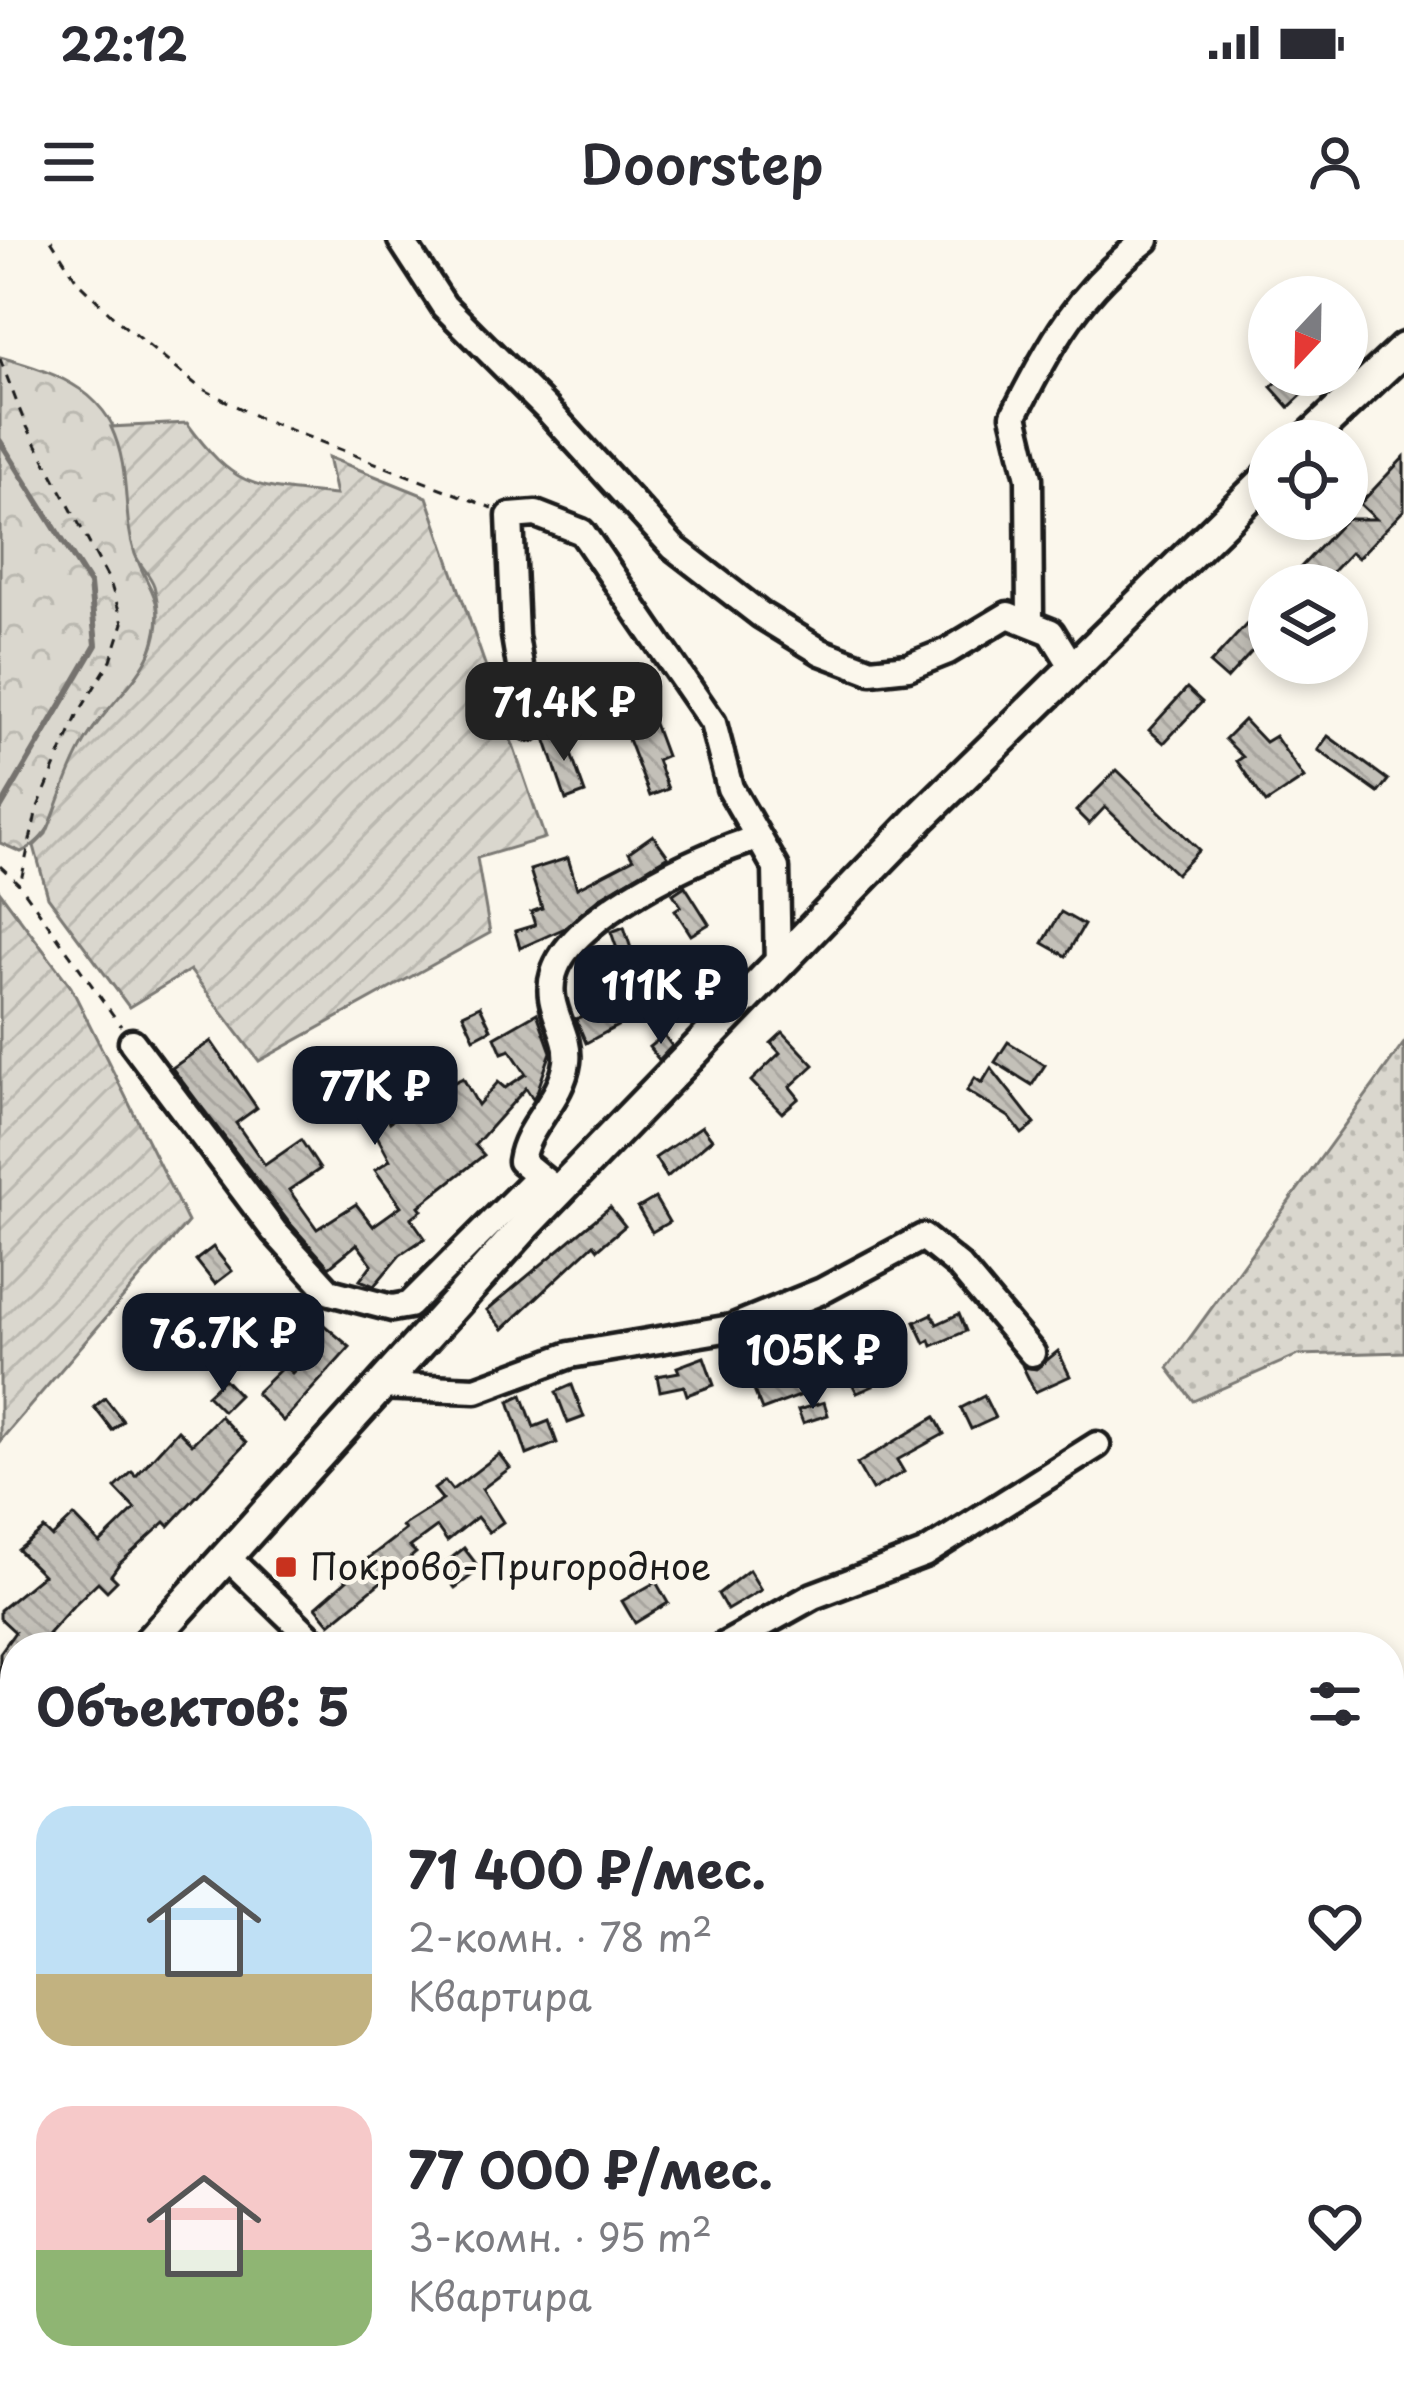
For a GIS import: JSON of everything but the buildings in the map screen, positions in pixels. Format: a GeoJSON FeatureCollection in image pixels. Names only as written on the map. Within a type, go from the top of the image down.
{"type":"FeatureCollection","features":[{"type":"Feature","properties":{"kind":"main road"},"geometry":{"type":"LineString","coordinates":[[1328,420],[1404,349]]}},
{"type":"Feature","properties":{"kind":"main road"},"geometry":{"type":"LineString","coordinates":[[158,1632],[377,1387],[549,1183],[778,968],[1072,666],[1248,497]]}},
{"type":"Feature","properties":{"kind":"lane"},"geometry":{"type":"LineString","coordinates":[[400,240],[444,306],[547,408],[673,548],[760,615],[821,652],[871,671],[908,667],[948,651],[1008,615],[1051,632],[1072,666]]}},
{"type":"Feature","properties":{"kind":"lane"},"geometry":{"type":"LineString","coordinates":[[1030,620],[1029,478],[1015,415],[1062,322],[1098,277],[1146,240]]}},
{"type":"Feature","properties":{"kind":"lane"},"geometry":{"type":"LineString","coordinates":[[530,727],[515,636],[510,516],[536,514],[582,532],[713,723],[730,788],[755,839],[776,868],[778,968]]}},
{"type":"Feature","properties":{"kind":"lane"},"geometry":{"type":"LineString","coordinates":[[132,1042],[274,1231],[330,1292],[392,1308],[409,1305],[549,1183],[520,1161],[523,1146],[558,1092],[567,1063],[567,1047],[550,1002],[554,974],[564,952],[630,900],[707,853],[755,839]]}},
{"type":"Feature","properties":{"kind":"lane"},"geometry":{"type":"LineString","coordinates":[[377,1387],[476,1390],[570,1355],[731,1328],[791,1306],[923,1238],[958,1266],[1032,1353]]}},
{"type":"Feature","properties":{"kind":"lane"},"geometry":{"type":"LineString","coordinates":[[748,1632],[812,1596],[924,1554],[1097,1445]]}},
{"type":"Feature","properties":{"kind":"lane"},"geometry":{"type":"LineString","coordinates":[[225,1555],[305,1632]]}},
{"type":"Feature","properties":{"kind":"path"},"geometry":{"type":"LineString","coordinates":[[51,240],[77,281],[104,308],[199,387],[293,432],[510,516]]}},
{"type":"Feature","properties":{"kind":"path"},"geometry":{"type":"LineString","coordinates":[[0,359],[24,421],[110,582],[123,623],[112,660],[78,714],[37,808],[20,885]]}},
{"type":"Feature","properties":{"kind":"path"},"geometry":{"type":"LineString","coordinates":[[0,866],[20,885],[132,1042]]}},
{"type":"Feature","properties":{"kind":"green space"},"geometry":{"type":"Polygon","coordinates":[[[0,357],[80,389],[108,418],[126,461],[133,541],[158,617],[146,662],[84,744],[45,833],[21,852],[0,843],[0,357]]]}},
{"type":"Feature","properties":{"kind":"green space"},"geometry":{"type":"Polygon","coordinates":[[[187,423],[220,462],[266,487],[336,495],[328,457],[427,497],[545,838],[477,858],[490,933],[259,1061],[190,970],[129,1007],[48,897],[34,846],[46,834],[86,740],[140,671],[156,634],[154,586],[135,554],[122,460],[111,427],[187,423]]]}},
{"type":"Feature","properties":{"kind":"green space"},"geometry":{"type":"Polygon","coordinates":[[[0,892],[71,987],[188,1222],[0,1441],[0,892]]]}},
{"type":"Feature","properties":{"kind":"green space"},"geometry":{"type":"Polygon","coordinates":[[[1404,1043],[1404,1352],[1298,1355],[1193,1401],[1168,1368],[1404,1043]]]}},
{"type":"Feature","properties":{"kind":"waterway"},"geometry":{"type":"LineString","coordinates":[[0,441],[90,584],[96,645],[0,809]]}},
{"type":"Feature","properties":{"kind":"place","name":"Покрово-Пригородное"},"geometry":{"type":"Point","coordinates":[286,1567]}}]}
